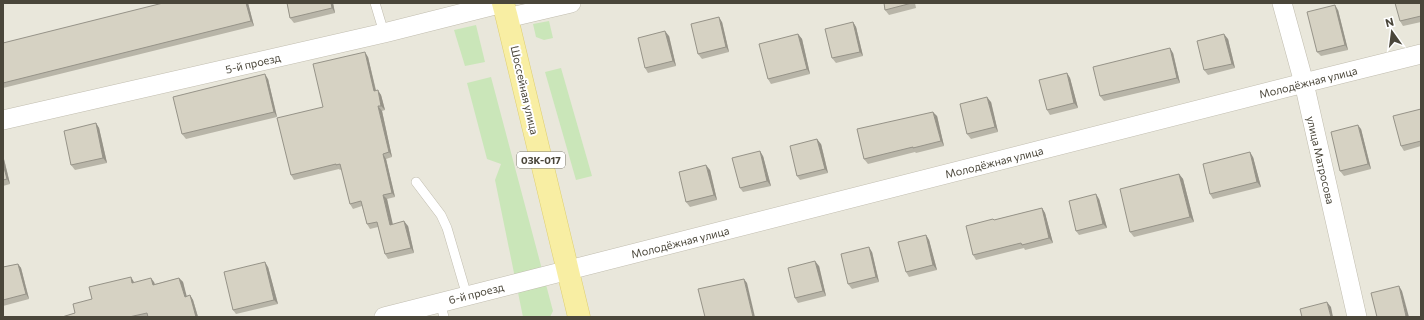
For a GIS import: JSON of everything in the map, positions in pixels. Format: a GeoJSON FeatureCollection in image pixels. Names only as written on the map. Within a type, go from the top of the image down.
{"type":"FeatureCollection","features":[{"type":"Feature","properties":{"kind":"main road","name":"Шоссейная улица"},"geometry":{"type":"LineString","coordinates":[[504,8],[579,317]]}},
{"type":"Feature","properties":{"kind":"street","name":"5-й проезд"},"geometry":{"type":"LineString","coordinates":[[3,120],[384,33],[504,8],[571,3]]}},
{"type":"Feature","properties":{"kind":"street","name":"улица Матросова"},"geometry":{"type":"LineString","coordinates":[[1282,3],[1304,83],[1357,317]]}},
{"type":"Feature","properties":{"kind":"street","name":"Молодёжная улица"},"geometry":{"type":"LineString","coordinates":[[568,270],[1421,54]]}},
{"type":"Feature","properties":{"kind":"street","name":"6-й проезд"},"geometry":{"type":"LineString","coordinates":[[384,317],[442,310],[467,296],[568,270]]}},
{"type":"Feature","properties":{"kind":"lane"},"geometry":{"type":"LineString","coordinates":[[375,3],[384,33]]}},
{"type":"Feature","properties":{"kind":"lane"},"geometry":{"type":"LineString","coordinates":[[416,182],[441,215],[447,228],[467,296]]}},
{"type":"Feature","properties":{"kind":"shaded area"},"geometry":{"type":"Polygon","coordinates":[[[3,3],[1421,3],[1421,317],[3,317],[3,3]]]}},
{"type":"Feature","properties":{"kind":"green space"},"geometry":{"type":"Polygon","coordinates":[[[549,21],[553,38],[544,40],[536,37],[533,24],[549,21]]]}},
{"type":"Feature","properties":{"kind":"green space"},"geometry":{"type":"Polygon","coordinates":[[[476,25],[485,62],[465,66],[454,30],[476,25]]]}},
{"type":"Feature","properties":{"kind":"green space"},"geometry":{"type":"Polygon","coordinates":[[[561,68],[592,176],[576,180],[545,72],[561,68]]]}},
{"type":"Feature","properties":{"kind":"green space"},"geometry":{"type":"Polygon","coordinates":[[[491,77],[553,311],[550,317],[523,317],[495,180],[501,164],[487,159],[467,83],[491,77]]]}},
{"type":"Feature","properties":{"kind":"building"},"geometry":{"type":"Polygon","coordinates":[[[163,3],[246,3],[251,21],[3,83],[3,43],[163,3]]]}},
{"type":"Feature","properties":{"kind":"building"},"geometry":{"type":"Polygon","coordinates":[[[287,3],[331,3],[332,8],[290,18],[287,3]]]}},
{"type":"Feature","properties":{"kind":"building"},"geometry":{"type":"Polygon","coordinates":[[[884,3],[912,3],[885,10],[884,3]]]}},
{"type":"Feature","properties":{"kind":"building"},"geometry":{"type":"Polygon","coordinates":[[[1395,3],[1421,3],[1421,16],[1400,21],[1395,3]]]}},
{"type":"Feature","properties":{"kind":"building"},"geometry":{"type":"Polygon","coordinates":[[[1335,5],[1345,45],[1317,52],[1307,12],[1335,5]]]}},
{"type":"Feature","properties":{"kind":"building"},"geometry":{"type":"Polygon","coordinates":[[[719,17],[726,47],[698,54],[691,24],[719,17]]]}},
{"type":"Feature","properties":{"kind":"building"},"geometry":{"type":"Polygon","coordinates":[[[853,22],[860,52],[832,58],[825,29],[853,22]]]}},
{"type":"Feature","properties":{"kind":"building"},"geometry":{"type":"Polygon","coordinates":[[[665,31],[673,61],[645,68],[638,38],[665,31]]]}},
{"type":"Feature","properties":{"kind":"building"},"geometry":{"type":"Polygon","coordinates":[[[798,34],[807,69],[768,79],[759,44],[798,34]]]}},
{"type":"Feature","properties":{"kind":"building"},"geometry":{"type":"Polygon","coordinates":[[[1224,34],[1232,64],[1204,70],[1197,41],[1224,34]]]}},
{"type":"Feature","properties":{"kind":"building"},"geometry":{"type":"Polygon","coordinates":[[[1170,48],[1177,78],[1100,96],[1093,67],[1170,48]]]}},
{"type":"Feature","properties":{"kind":"building"},"geometry":{"type":"Polygon","coordinates":[[[365,52],[374,91],[378,90],[381,106],[378,106],[389,152],[383,154],[392,193],[383,195],[390,225],[404,221],[411,248],[385,254],[377,222],[367,224],[361,201],[350,204],[340,164],[291,175],[277,118],[323,107],[313,64],[365,52]]]}},
{"type":"Feature","properties":{"kind":"building"},"geometry":{"type":"Polygon","coordinates":[[[1067,73],[1074,103],[1047,110],[1039,80],[1067,73]]]}},
{"type":"Feature","properties":{"kind":"building"},"geometry":{"type":"Polygon","coordinates":[[[265,74],[274,112],[182,134],[173,97],[265,74]]]}},
{"type":"Feature","properties":{"kind":"building"},"geometry":{"type":"Polygon","coordinates":[[[987,97],[995,127],[967,134],[960,104],[987,97]]]}},
{"type":"Feature","properties":{"kind":"building"},"geometry":{"type":"Polygon","coordinates":[[[1421,109],[1421,141],[1401,146],[1393,116],[1421,109]]]}},
{"type":"Feature","properties":{"kind":"building"},"geometry":{"type":"Polygon","coordinates":[[[933,112],[941,141],[864,159],[857,129],[933,112]]]}},
{"type":"Feature","properties":{"kind":"building"},"geometry":{"type":"Polygon","coordinates":[[[96,123],[103,158],[71,165],[64,131],[96,123]]]}},
{"type":"Feature","properties":{"kind":"building"},"geometry":{"type":"Polygon","coordinates":[[[1358,125],[1368,164],[1340,171],[1331,132],[1358,125]]]}},
{"type":"Feature","properties":{"kind":"building"},"geometry":{"type":"Polygon","coordinates":[[[817,139],[825,169],[797,176],[790,146],[817,139]]]}},
{"type":"Feature","properties":{"kind":"building"},"geometry":{"type":"Polygon","coordinates":[[[760,151],[767,181],[740,188],[732,158],[760,151]]]}},
{"type":"Feature","properties":{"kind":"building"},"geometry":{"type":"Polygon","coordinates":[[[1250,152],[1257,182],[1210,194],[1203,164],[1250,152]]]}},
{"type":"Feature","properties":{"kind":"building"},"geometry":{"type":"Polygon","coordinates":[[[3,164],[7,179],[3,180],[3,164]]]}},
{"type":"Feature","properties":{"kind":"building"},"geometry":{"type":"Polygon","coordinates":[[[706,165],[714,195],[686,202],[679,172],[706,165]]]}},
{"type":"Feature","properties":{"kind":"building"},"geometry":{"type":"Polygon","coordinates":[[[1179,174],[1190,217],[1130,232],[1120,189],[1179,174]]]}},
{"type":"Feature","properties":{"kind":"building"},"geometry":{"type":"Polygon","coordinates":[[[1096,194],[1103,224],[1076,231],[1069,201],[1096,194]]]}},
{"type":"Feature","properties":{"kind":"building"},"geometry":{"type":"Polygon","coordinates":[[[1042,208],[1049,238],[1022,245],[1021,243],[973,255],[966,226],[1042,208]]]}},
{"type":"Feature","properties":{"kind":"building"},"geometry":{"type":"Polygon","coordinates":[[[926,235],[933,265],[906,272],[898,242],[926,235]]]}},
{"type":"Feature","properties":{"kind":"building"},"geometry":{"type":"Polygon","coordinates":[[[869,247],[876,277],[848,284],[841,254],[869,247]]]}},
{"type":"Feature","properties":{"kind":"building"},"geometry":{"type":"Polygon","coordinates":[[[815,261],[823,291],[795,298],[788,268],[815,261]]]}},
{"type":"Feature","properties":{"kind":"building"},"geometry":{"type":"Polygon","coordinates":[[[265,262],[274,300],[233,310],[224,272],[265,262]]]}},
{"type":"Feature","properties":{"kind":"building"},"geometry":{"type":"Polygon","coordinates":[[[18,264],[26,294],[3,300],[3,267],[18,264]]]}},
{"type":"Feature","properties":{"kind":"building"},"geometry":{"type":"Polygon","coordinates":[[[131,277],[132,283],[151,278],[153,285],[179,278],[185,297],[190,295],[196,317],[148,317],[147,313],[129,317],[62,317],[75,313],[73,304],[92,299],[89,287],[131,277]]]}},
{"type":"Feature","properties":{"kind":"building"},"geometry":{"type":"Polygon","coordinates":[[[744,279],[753,317],[705,317],[698,289],[744,279]]]}},
{"type":"Feature","properties":{"kind":"building"},"geometry":{"type":"Polygon","coordinates":[[[1399,286],[1406,316],[1377,317],[1371,293],[1399,286]]]}},
{"type":"Feature","properties":{"kind":"building"},"geometry":{"type":"Polygon","coordinates":[[[1327,302],[1331,317],[1302,317],[1300,309],[1327,302]]]}}]}
